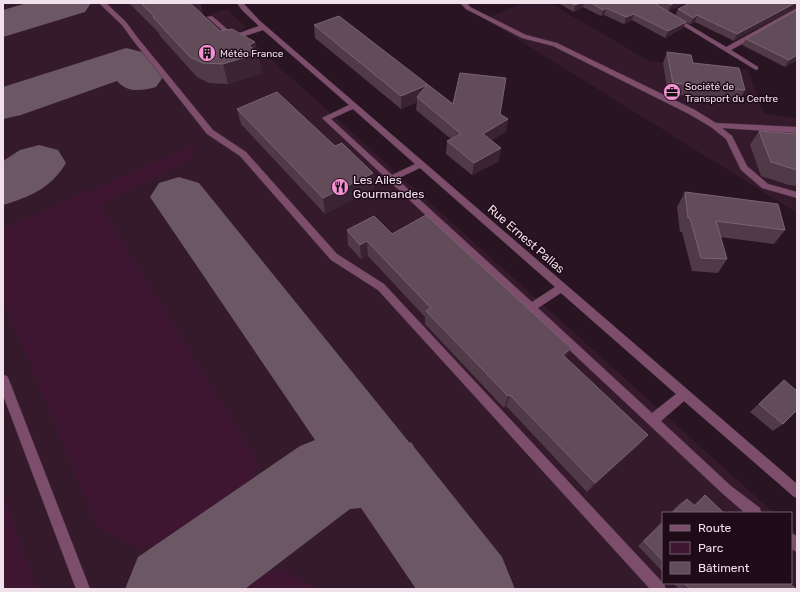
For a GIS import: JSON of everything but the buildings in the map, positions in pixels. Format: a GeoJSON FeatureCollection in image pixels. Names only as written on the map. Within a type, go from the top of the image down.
{"type":"FeatureCollection","features":[{"type":"Feature","properties":{"kind":"street"},"geometry":{"type":"LineString","coordinates":[[102,3],[122,20],[134,38],[210,132],[243,154],[334,257],[342,264],[381,287],[659,589]]}},
{"type":"Feature","properties":{"kind":"street","name":"Rue Ernest Pallas"},"geometry":{"type":"LineString","coordinates":[[240,3],[244,9],[264,27],[797,492]]}},
{"type":"Feature","properties":{"kind":"street"},"geometry":{"type":"LineString","coordinates":[[463,3],[468,8],[524,37],[555,44],[692,112],[714,125],[729,138],[744,168],[765,186],[797,195]]}},
{"type":"Feature","properties":{"kind":"street"},"geometry":{"type":"LineString","coordinates":[[726,50],[797,10]]}},
{"type":"Feature","properties":{"kind":"street"},"geometry":{"type":"LineString","coordinates":[[669,13],[756,68]]}},
{"type":"Feature","properties":{"kind":"street"},"geometry":{"type":"LineString","coordinates":[[210,16],[233,38],[264,27]]}},
{"type":"Feature","properties":{"kind":"street"},"geometry":{"type":"LineString","coordinates":[[354,106],[326,118],[727,490],[754,512]]}},
{"type":"Feature","properties":{"kind":"street"},"geometry":{"type":"LineString","coordinates":[[714,125],[797,130]]}},
{"type":"Feature","properties":{"kind":"street"},"geometry":{"type":"LineString","coordinates":[[391,179],[421,164]]}},
{"type":"Feature","properties":{"kind":"street"},"geometry":{"type":"LineString","coordinates":[[531,308],[562,287]]}},
{"type":"Feature","properties":{"kind":"street"},"geometry":{"type":"LineString","coordinates":[[3,380],[83,589]]}},
{"type":"Feature","properties":{"kind":"street"},"geometry":{"type":"LineString","coordinates":[[653,420],[684,394]]}},
{"type":"Feature","properties":{"kind":"shaded area"},"geometry":{"type":"Polygon","coordinates":[[[3,3],[208,3],[194,8],[204,17],[222,10],[228,10],[245,26],[241,32],[243,34],[773,512],[662,512],[662,584],[792,584],[792,529],[797,533],[797,589],[3,589],[3,3]]]}},
{"type":"Feature","properties":{"kind":"shaded area","name":"Société de Transport du Centre"},"geometry":{"type":"Polygon","coordinates":[[[522,3],[550,3],[649,61],[748,70],[764,114],[797,118],[797,213],[485,19],[522,3]]]}},
{"type":"Feature","properties":{"kind":"green space"},"geometry":{"type":"Polygon","coordinates":[[[196,144],[189,159],[100,205],[260,465],[240,506],[202,538],[171,548],[137,547],[97,526],[3,299],[3,229],[196,144]]]}},
{"type":"Feature","properties":{"kind":"green space"},"geometry":{"type":"Polygon","coordinates":[[[3,493],[37,589],[3,589],[3,493]]]}},
{"type":"Feature","properties":{"kind":"green space"},"geometry":{"type":"Polygon","coordinates":[[[263,569],[284,570],[320,589],[239,589],[263,569]]]}},
{"type":"Feature","properties":{"kind":"taxiway"},"geometry":{"type":"LineString","coordinates":[[3,24],[70,3]]}},
{"type":"Feature","properties":{"kind":"taxiway"},"geometry":{"type":"LineString","coordinates":[[3,104],[126,62],[139,77]]}},
{"type":"Feature","properties":{"kind":"taxiway"},"geometry":{"type":"LineString","coordinates":[[3,185],[16,179],[39,163]]}},
{"type":"Feature","properties":{"kind":"taxiway"},"geometry":{"type":"LineString","coordinates":[[179,197],[382,471]]}},
{"type":"Feature","properties":{"kind":"taxiway"},"geometry":{"type":"LineString","coordinates":[[170,589],[329,475],[356,468],[382,471]]}},
{"type":"Feature","properties":{"kind":"taxiway"},"geometry":{"type":"LineString","coordinates":[[382,471],[470,589]]}},
{"type":"Feature","properties":{"kind":"place","name":"Météo France"},"geometry":{"type":"Point","coordinates":[207,53]}},
{"type":"Feature","properties":{"kind":"place","name":"Société de Transport du Centre"},"geometry":{"type":"Point","coordinates":[672,92]}},
{"type":"Feature","properties":{"kind":"place","name":"Les Ailes Gourmandes"},"geometry":{"type":"Point","coordinates":[340,187]}}]}
